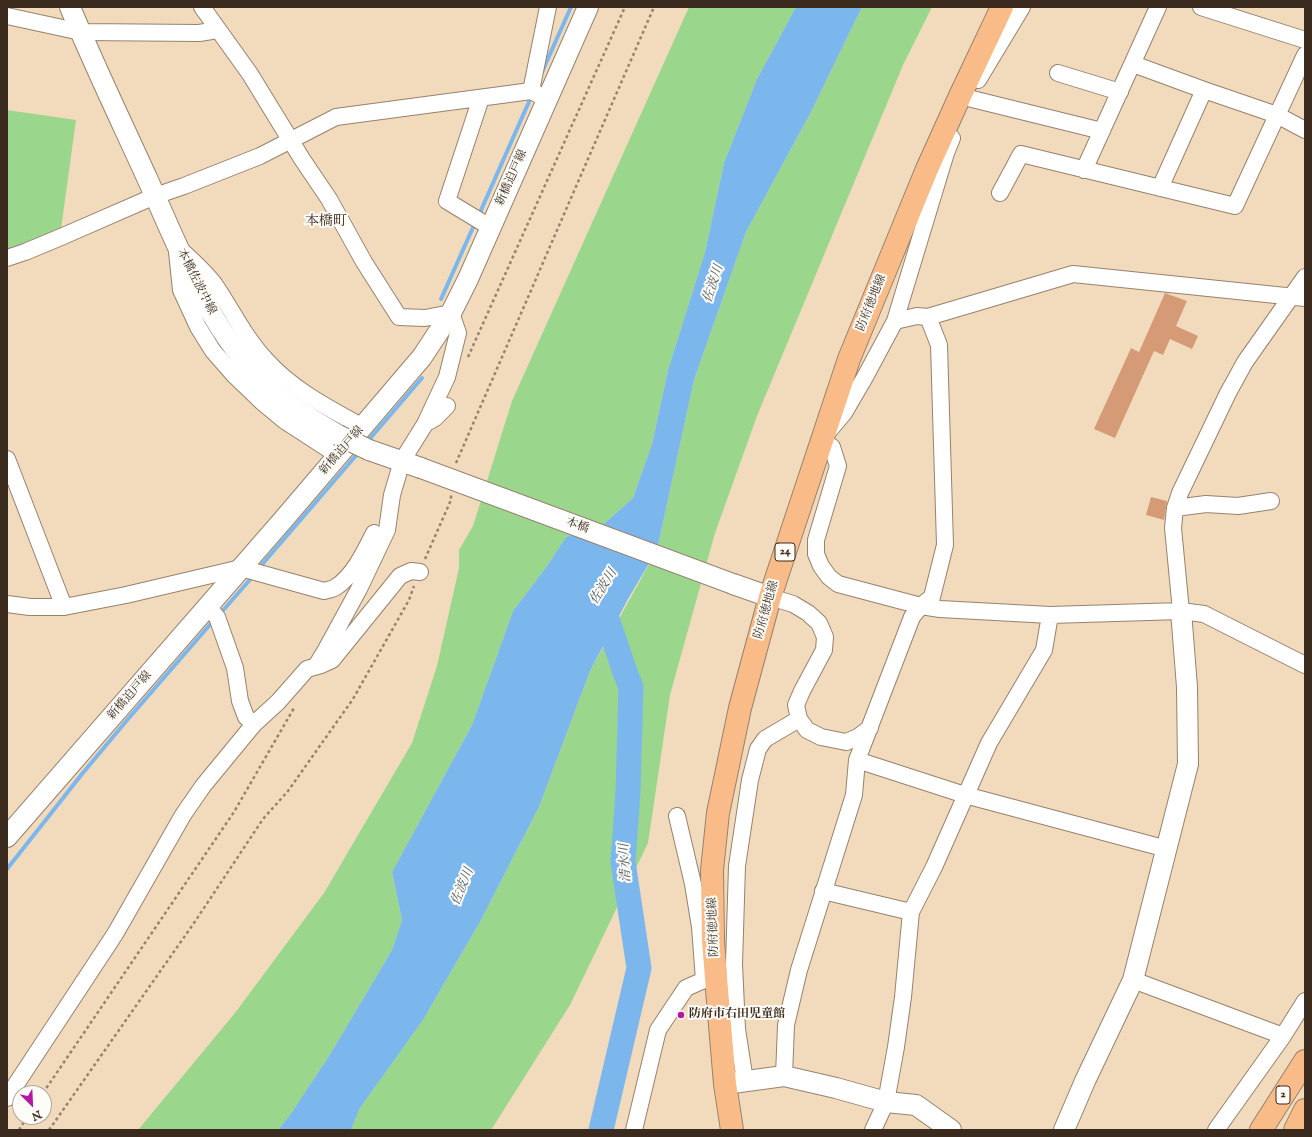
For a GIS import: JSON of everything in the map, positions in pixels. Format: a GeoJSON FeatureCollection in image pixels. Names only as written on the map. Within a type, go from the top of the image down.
{"type":"FeatureCollection","features":[{"type":"Feature","properties":{"kind":"main road","name":"防府徳地線"},"geometry":{"type":"LineString","coordinates":[[732,1130],[735,1083],[710,979],[713,940],[712,870],[718,813],[740,708],[770,597],[849,359],[924,176],[965,97],[1002,7]]}},
{"type":"Feature","properties":{"kind":"main road","name":"2"},"geometry":{"type":"LineString","coordinates":[[1261,1130],[1305,1061]]}},
{"type":"Feature","properties":{"kind":"main road"},"geometry":{"type":"LineString","coordinates":[[1295,1130],[1305,1110]]}},
{"type":"Feature","properties":{"kind":"street","name":"本橋佐波中線"},"geometry":{"type":"LineString","coordinates":[[70,7],[177,245],[202,298],[220,328],[252,369],[287,401],[313,420],[338,435],[370,450],[421,468]]}},
{"type":"Feature","properties":{"kind":"street"},"geometry":{"type":"LineString","coordinates":[[202,7],[250,74],[302,159],[329,198],[364,262],[399,318],[425,318],[451,313],[458,333],[447,377],[425,424],[402,461],[392,495],[387,530],[359,589],[316,666]]}},
{"type":"Feature","properties":{"kind":"street"},"geometry":{"type":"LineString","coordinates":[[7,258],[61,237],[155,196],[260,156],[336,117],[481,98],[539,95],[548,7]]}},
{"type":"Feature","properties":{"kind":"street","name":"新橋迫戸線"},"geometry":{"type":"LineString","coordinates":[[7,837],[339,456],[422,358],[451,313],[468,279],[490,227],[539,95],[588,7]]}},
{"type":"Feature","properties":{"kind":"street"},"geometry":{"type":"LineString","coordinates":[[1022,7],[965,97],[946,153],[895,321],[844,413],[821,440],[832,447],[838,466],[816,540],[816,554],[821,566],[829,577],[838,584],[921,606],[1050,615],[1181,611],[1204,614],[1305,665]]}},
{"type":"Feature","properties":{"kind":"street"},"geometry":{"type":"LineString","coordinates":[[1084,170],[1158,7]]}},
{"type":"Feature","properties":{"kind":"street"},"geometry":{"type":"LineString","coordinates":[[1201,7],[1305,40]]}},
{"type":"Feature","properties":{"kind":"street"},"geometry":{"type":"LineString","coordinates":[[7,16],[81,32],[199,33],[218,30]]}},
{"type":"Feature","properties":{"kind":"street"},"geometry":{"type":"LineString","coordinates":[[1000,193],[1020,154],[1235,206],[1305,55]]}},
{"type":"Feature","properties":{"kind":"street"},"geometry":{"type":"LineString","coordinates":[[1133,64],[1277,115],[1305,130]]}},
{"type":"Feature","properties":{"kind":"street"},"geometry":{"type":"LineString","coordinates":[[1058,73],[1120,92]]}},
{"type":"Feature","properties":{"kind":"street"},"geometry":{"type":"LineString","coordinates":[[1160,188],[1204,90]]}},
{"type":"Feature","properties":{"kind":"street"},"geometry":{"type":"LineString","coordinates":[[965,97],[1102,131]]}},
{"type":"Feature","properties":{"kind":"street"},"geometry":{"type":"LineString","coordinates":[[481,98],[447,201],[490,227]]}},
{"type":"Feature","properties":{"kind":"street"},"geometry":{"type":"LineString","coordinates":[[177,245],[214,284],[250,341],[266,360],[289,383],[322,405],[364,427]]}},
{"type":"Feature","properties":{"kind":"street"},"geometry":{"type":"LineString","coordinates":[[177,245],[180,290],[198,326],[213,351],[234,375],[261,401],[285,421],[339,456]]}},
{"type":"Feature","properties":{"kind":"street"},"geometry":{"type":"LineString","coordinates":[[895,321],[917,316],[928,317],[1073,274],[1298,297]]}},
{"type":"Feature","properties":{"kind":"street"},"geometry":{"type":"LineString","coordinates":[[1064,1130],[1085,1081],[1133,980],[1188,764],[1187,686],[1174,534],[1175,508],[1180,493],[1228,393],[1245,362],[1298,297],[1305,277]]}},
{"type":"Feature","properties":{"kind":"street"},"geometry":{"type":"LineString","coordinates":[[784,1076],[786,1025],[799,970],[854,795],[857,760],[912,617],[921,606],[932,597],[945,545],[939,345],[928,317]]}},
{"type":"Feature","properties":{"kind":"street"},"geometry":{"type":"LineString","coordinates":[[425,424],[435,418],[447,406]]}},
{"type":"Feature","properties":{"kind":"street"},"geometry":{"type":"LineString","coordinates":[[7,460],[64,607]]}},
{"type":"Feature","properties":{"kind":"street","name":"本橋"},"geometry":{"type":"LineString","coordinates":[[421,468],[770,597]]}},
{"type":"Feature","properties":{"kind":"street"},"geometry":{"type":"LineString","coordinates":[[7,604],[30,608],[64,607],[126,595],[241,568],[324,591],[336,587],[350,574],[366,550],[392,495]]}},
{"type":"Feature","properties":{"kind":"street"},"geometry":{"type":"LineString","coordinates":[[1175,508],[1206,504],[1238,506],[1271,501]]}},
{"type":"Feature","properties":{"kind":"street"},"geometry":{"type":"LineString","coordinates":[[7,1098],[115,934],[183,815],[203,786],[254,724],[278,702],[307,669],[332,660],[400,576],[410,571],[420,572]]}},
{"type":"Feature","properties":{"kind":"street"},"geometry":{"type":"LineString","coordinates":[[770,597],[793,604],[808,613],[819,623],[825,637],[824,650],[796,705],[799,719],[807,730],[821,737],[846,742],[858,737],[870,728]]}},
{"type":"Feature","properties":{"kind":"street"},"geometry":{"type":"LineString","coordinates":[[208,607],[217,617],[235,668],[240,701],[246,717],[254,724]]}},
{"type":"Feature","properties":{"kind":"street"},"geometry":{"type":"LineString","coordinates":[[873,1130],[886,1102],[896,1047],[903,997],[911,912],[934,867],[989,743],[1044,650],[1050,615]]}},
{"type":"Feature","properties":{"kind":"street"},"geometry":{"type":"LineString","coordinates":[[799,719],[766,739],[758,749],[747,796],[737,866],[734,964],[737,1029],[735,1083],[784,1076],[836,1088],[886,1102],[916,1105],[950,1130]]}},
{"type":"Feature","properties":{"kind":"street"},"geometry":{"type":"LineString","coordinates":[[857,760],[965,795],[1167,849]]}},
{"type":"Feature","properties":{"kind":"street"},"geometry":{"type":"LineString","coordinates":[[634,1130],[658,1030],[686,988],[710,979],[692,884],[677,816]]}},
{"type":"Feature","properties":{"kind":"street"},"geometry":{"type":"LineString","coordinates":[[823,891],[911,912]]}},
{"type":"Feature","properties":{"kind":"street"},"geometry":{"type":"LineString","coordinates":[[1133,980],[1283,1036]]}},
{"type":"Feature","properties":{"kind":"street"},"geometry":{"type":"LineString","coordinates":[[1216,1130],[1283,1036],[1305,1001]]}},
{"type":"Feature","properties":{"kind":"path"},"geometry":{"type":"LineString","coordinates":[[468,358],[625,7]]}},
{"type":"Feature","properties":{"kind":"path"},"geometry":{"type":"LineString","coordinates":[[48,1085],[234,812],[297,702]]}},
{"type":"Feature","properties":{"kind":"green space"},"geometry":{"type":"Polygon","coordinates":[[[689,7],[796,7],[757,79],[724,163],[705,252],[668,370],[652,444],[633,498],[605,523],[566,537],[547,566],[513,611],[472,725],[392,872],[402,920],[392,950],[329,1056],[290,1115],[278,1130],[138,1130],[235,1013],[324,893],[412,743],[437,666],[459,568],[459,550],[473,526],[512,401],[689,7]]]}},
{"type":"Feature","properties":{"kind":"green space"},"geometry":{"type":"Polygon","coordinates":[[[862,7],[932,7],[903,65],[757,416],[715,533],[670,695],[648,843],[570,1005],[491,1130],[351,1130],[360,1108],[423,1020],[481,920],[539,807],[590,671],[657,550],[694,380],[746,232],[811,112],[862,7]]]}},
{"type":"Feature","properties":{"kind":"green space"},"geometry":{"type":"Polygon","coordinates":[[[7,110],[76,120],[61,229],[13,249],[7,250],[7,110]]]}},
{"type":"Feature","properties":{"kind":"water","name":"佐波川"},"geometry":{"type":"Polygon","coordinates":[[[796,7],[862,7],[811,112],[746,232],[694,380],[657,550],[628,599],[590,671],[539,807],[481,920],[423,1020],[360,1108],[351,1130],[278,1130],[290,1115],[329,1056],[392,950],[402,920],[392,872],[472,725],[513,611],[547,566],[566,537],[605,523],[633,498],[652,444],[668,370],[705,252],[724,163],[757,79],[796,7]]]}},
{"type":"Feature","properties":{"kind":"building"},"geometry":{"type":"Polygon","coordinates":[[[1165,293],[1187,301],[1176,326],[1198,336],[1192,349],[1170,339],[1163,355],[1154,351],[1115,438],[1094,429],[1131,348],[1139,352],[1165,293]]]}},
{"type":"Feature","properties":{"kind":"building"},"geometry":{"type":"Polygon","coordinates":[[[1151,497],[1167,501],[1164,520],[1146,515],[1151,497]]]}},
{"type":"Feature","properties":{"kind":"waterway"},"geometry":{"type":"LineString","coordinates":[[542,72],[571,7]]}},
{"type":"Feature","properties":{"kind":"waterway"},"geometry":{"type":"LineString","coordinates":[[478,217],[532,95]]}},
{"type":"Feature","properties":{"kind":"waterway"},"geometry":{"type":"LineString","coordinates":[[441,299],[475,223]]}},
{"type":"Feature","properties":{"kind":"waterway"},"geometry":{"type":"LineString","coordinates":[[367,442],[422,378]]}},
{"type":"Feature","properties":{"kind":"waterway"},"geometry":{"type":"LineString","coordinates":[[259,568],[359,452]]}},
{"type":"Feature","properties":{"kind":"waterway"},"geometry":{"type":"LineString","coordinates":[[219,615],[254,575]]}},
{"type":"Feature","properties":{"kind":"waterway","name":"清水川"},"geometry":{"type":"LineString","coordinates":[[600,598],[631,687],[628,792],[623,862],[639,968],[601,1130]]}},
{"type":"Feature","properties":{"kind":"waterway"},"geometry":{"type":"LineString","coordinates":[[7,869],[82,774],[214,620]]}},
{"type":"Feature","properties":{"kind":"place","name":"防府市右田児童館"},"geometry":{"type":"Point","coordinates":[681,1015]}},
{"type":"Feature","properties":{"kind":"district","name":"本橋町"},"geometry":{"type":"Point","coordinates":[326,222]}}]}
